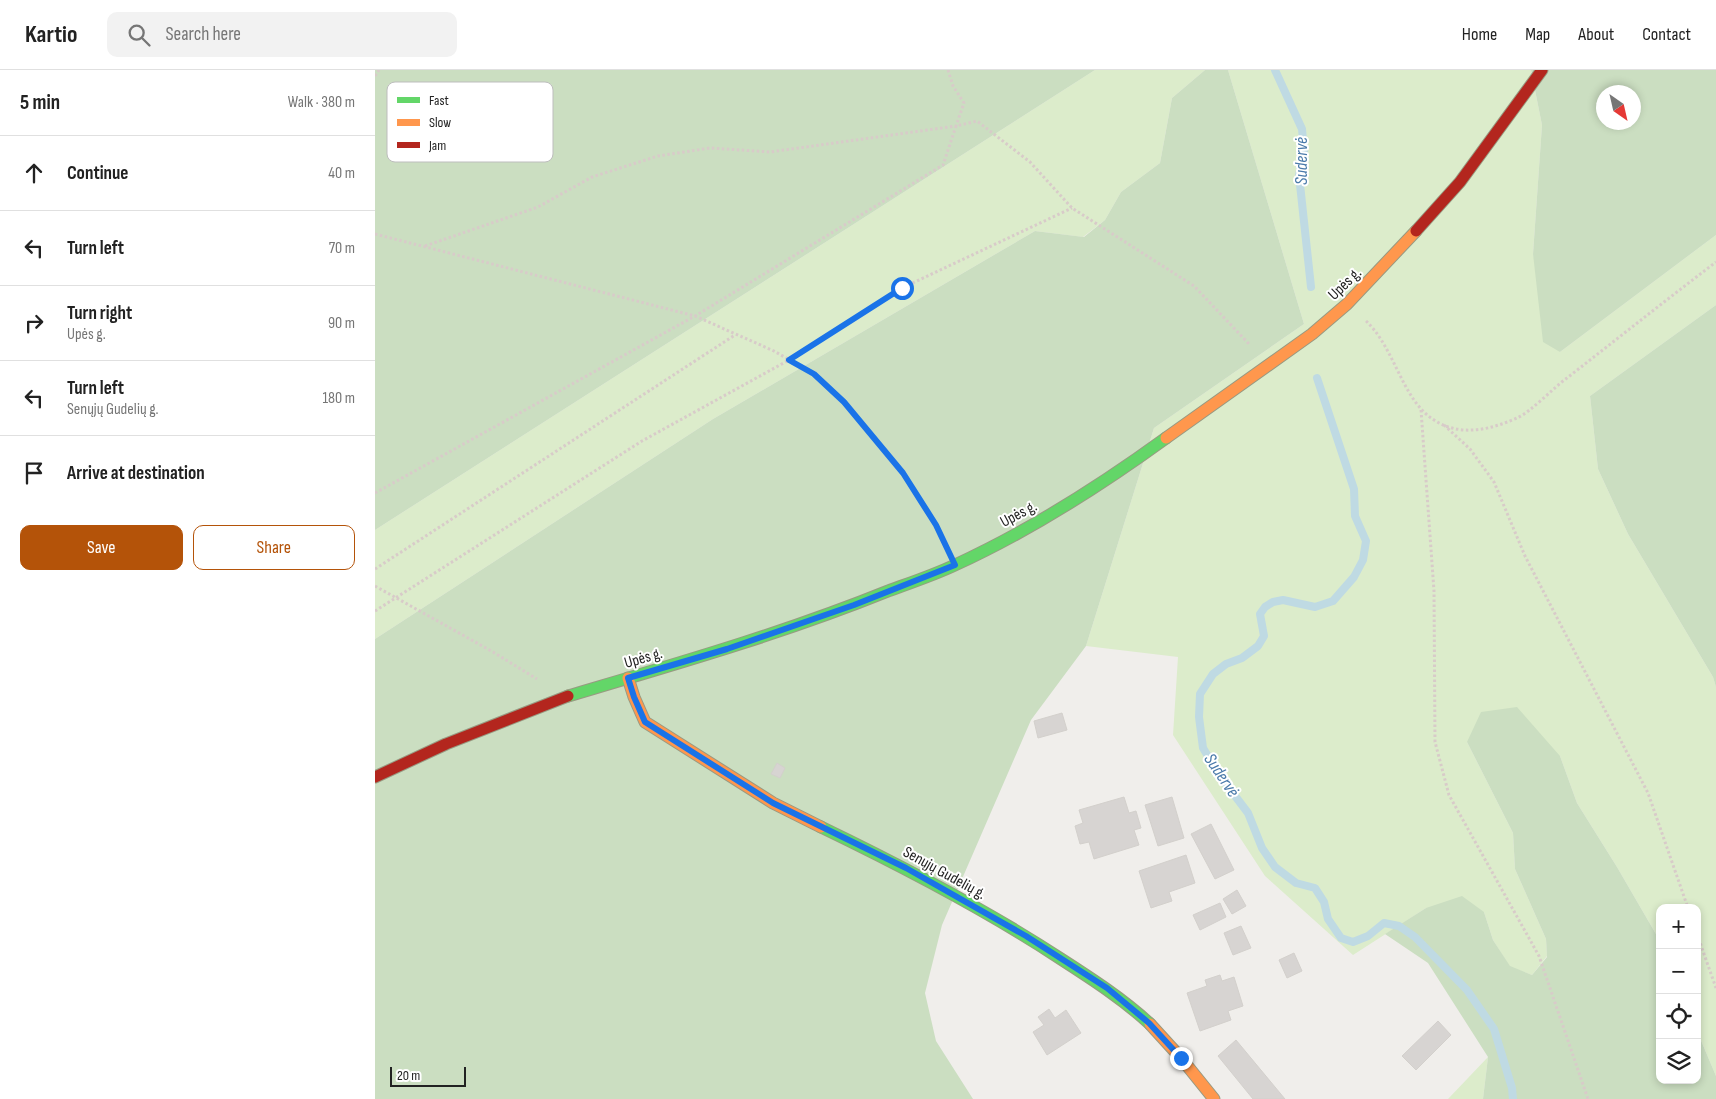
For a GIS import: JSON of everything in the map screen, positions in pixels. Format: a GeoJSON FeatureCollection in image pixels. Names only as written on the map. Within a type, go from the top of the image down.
{"type":"FeatureCollection","features":[{"type":"Feature","properties":{"kind":"street","name":"Upės g."},"geometry":{"type":"LineString","coordinates":[[375,777],[446,744],[565,696],[727,649],[854,605],[955,565],[1048,516],[1132,464],[1312,334],[1347,304],[1398,252],[1460,182],[1542,70]]}},
{"type":"Feature","properties":{"kind":"street","name":"Senųjų Gudelių g."},"geometry":{"type":"LineString","coordinates":[[628,678],[645,722],[773,803],[906,868],[1026,936],[1107,988],[1149,1023],[1181,1058],[1214,1099]]}},
{"type":"Feature","properties":{"kind":"path"},"geometry":{"type":"LineString","coordinates":[[375,76],[379,70]]}},
{"type":"Feature","properties":{"kind":"path"},"geometry":{"type":"LineString","coordinates":[[375,493],[695,316],[943,165],[964,103],[953,86],[948,70]]}},
{"type":"Feature","properties":{"kind":"path"},"geometry":{"type":"LineString","coordinates":[[425,247],[538,207],[591,177],[658,156],[711,148],[770,152],[955,126],[977,121],[1030,162],[1072,208],[1194,286],[1269,365]]}},
{"type":"Feature","properties":{"kind":"path"},"geometry":{"type":"LineString","coordinates":[[375,611],[642,441],[789,360],[902,288],[1072,208]]}},
{"type":"Feature","properties":{"kind":"path"},"geometry":{"type":"LineString","coordinates":[[375,234],[695,316],[736,334],[814,374],[844,402],[903,473],[936,525],[955,565]]}},
{"type":"Feature","properties":{"kind":"path"},"geometry":{"type":"LineString","coordinates":[[1347,304],[1374,328],[1421,410],[1444,425],[1463,430],[1487,430],[1519,417],[1716,262]]}},
{"type":"Feature","properties":{"kind":"path"},"geometry":{"type":"LineString","coordinates":[[375,569],[736,334]]}},
{"type":"Feature","properties":{"kind":"path"},"geometry":{"type":"LineString","coordinates":[[1421,410],[1434,590],[1435,742],[1449,795],[1539,956],[1588,1099]]}},
{"type":"Feature","properties":{"kind":"path"},"geometry":{"type":"LineString","coordinates":[[1444,425],[1470,449],[1495,482],[1525,556],[1648,793],[1687,904]]}},
{"type":"Feature","properties":{"kind":"path"},"geometry":{"type":"LineString","coordinates":[[375,586],[493,652],[565,696]]}},
{"type":"Feature","properties":{"kind":"path"},"geometry":{"type":"LineString","coordinates":[[1701,945],[1716,988]]}},
{"type":"Feature","properties":{"kind":"green space"},"geometry":{"type":"Polygon","coordinates":[[[375,70],[1095,70],[375,530],[375,70]]]}},
{"type":"Feature","properties":{"kind":"green space"},"geometry":{"type":"Polygon","coordinates":[[[1095,70],[1205,70],[1172,98],[1160,163],[1121,192],[1105,220],[1083,237],[1035,231],[713,419],[375,639],[375,530],[1095,70]]]}},
{"type":"Feature","properties":{"kind":"green space"},"geometry":{"type":"Polygon","coordinates":[[[1205,70],[1228,70],[1304,324],[1154,428],[1086,646],[1031,720],[942,925],[925,993],[936,1041],[973,1099],[375,1099],[375,639],[713,419],[1035,231],[1084,237],[1105,220],[1121,192],[1160,163],[1172,98],[1205,70]]]}},
{"type":"Feature","properties":{"kind":"green space"},"geometry":{"type":"Polygon","coordinates":[[[1228,70],[1531,70],[1542,125],[1533,254],[1560,352],[1716,235],[1716,305],[1590,396],[1598,469],[1628,534],[1713,677],[1716,687],[1716,1076],[1701,1040],[1701,904],[1656,904],[1656,934],[1577,803],[1560,756],[1467,742],[1513,833],[1515,869],[1546,939],[1547,956],[1532,975],[1510,967],[1493,940],[1484,912],[1426,908],[1353,955],[1265,876],[1173,735],[1178,657],[1086,646],[1154,428],[1304,324],[1228,70]]]}},
{"type":"Feature","properties":{"kind":"green space"},"geometry":{"type":"Polygon","coordinates":[[[1531,70],[1716,70],[1716,235],[1560,352],[1543,342],[1533,254],[1542,125],[1531,70]]]}},
{"type":"Feature","properties":{"kind":"green space"},"geometry":{"type":"Polygon","coordinates":[[[1716,305],[1716,687],[1713,677],[1628,534],[1598,469],[1590,396],[1716,305]]]}},
{"type":"Feature","properties":{"kind":"green space"},"geometry":{"type":"Polygon","coordinates":[[[1517,707],[1560,756],[1577,803],[1656,934],[1656,1084],[1701,1084],[1701,1040],[1716,1076],[1716,1099],[1483,1099],[1488,1057],[1428,963],[1385,934],[1426,908],[1462,896],[1484,912],[1493,940],[1510,966],[1532,975],[1547,957],[1546,939],[1515,869],[1513,833],[1467,742],[1481,712],[1517,707]]]}},
{"type":"Feature","properties":{"kind":"green space"},"geometry":{"type":"Polygon","coordinates":[[[1488,1057],[1483,1099],[1448,1099],[1488,1057]]]}},
{"type":"Feature","properties":{"kind":"building"},"geometry":{"type":"Polygon","coordinates":[[[1062,713],[1067,730],[1038,738],[1034,721],[1062,713]]]}},
{"type":"Feature","properties":{"kind":"building"},"geometry":{"type":"Polygon","coordinates":[[[777,763],[785,768],[780,778],[771,774],[777,763]]]}},
{"type":"Feature","properties":{"kind":"building"},"geometry":{"type":"Polygon","coordinates":[[[1124,797],[1129,813],[1136,811],[1141,828],[1134,830],[1139,845],[1094,859],[1089,842],[1080,844],[1075,826],[1083,823],[1079,810],[1124,797]]]}},
{"type":"Feature","properties":{"kind":"building"},"geometry":{"type":"Polygon","coordinates":[[[1172,797],[1184,838],[1158,846],[1145,805],[1172,797]]]}},
{"type":"Feature","properties":{"kind":"building"},"geometry":{"type":"Polygon","coordinates":[[[1211,824],[1234,870],[1215,879],[1191,834],[1211,824]]]}},
{"type":"Feature","properties":{"kind":"building"},"geometry":{"type":"Polygon","coordinates":[[[1186,855],[1195,883],[1169,892],[1172,901],[1151,908],[1139,871],[1186,855]]]}},
{"type":"Feature","properties":{"kind":"building"},"geometry":{"type":"Polygon","coordinates":[[[1237,890],[1246,906],[1232,914],[1223,899],[1237,890]]]}},
{"type":"Feature","properties":{"kind":"building"},"geometry":{"type":"Polygon","coordinates":[[[1220,903],[1226,917],[1200,930],[1193,915],[1220,903]]]}},
{"type":"Feature","properties":{"kind":"building"},"geometry":{"type":"Polygon","coordinates":[[[1241,926],[1251,948],[1233,955],[1224,933],[1241,926]]]}},
{"type":"Feature","properties":{"kind":"building"},"geometry":{"type":"Polygon","coordinates":[[[1294,953],[1302,971],[1287,978],[1279,960],[1294,953]]]}},
{"type":"Feature","properties":{"kind":"building"},"geometry":{"type":"Polygon","coordinates":[[[1220,975],[1222,981],[1234,977],[1243,1006],[1228,1011],[1231,1020],[1200,1031],[1187,993],[1207,986],[1205,980],[1220,975]]]}},
{"type":"Feature","properties":{"kind":"building"},"geometry":{"type":"Polygon","coordinates":[[[1049,1009],[1055,1018],[1066,1010],[1081,1033],[1047,1055],[1033,1032],[1044,1025],[1038,1017],[1049,1009]]]}},
{"type":"Feature","properties":{"kind":"building"},"geometry":{"type":"Polygon","coordinates":[[[1438,1021],[1451,1035],[1416,1070],[1402,1056],[1438,1021]]]}},
{"type":"Feature","properties":{"kind":"building"},"geometry":{"type":"Polygon","coordinates":[[[1236,1040],[1285,1099],[1253,1099],[1218,1056],[1236,1040]]]}},
{"type":"Feature","properties":{"kind":"waterway","name":"Sudervė"},"geometry":{"type":"LineString","coordinates":[[1275,70],[1302,129],[1304,151],[1299,175],[1311,287]]}},
{"type":"Feature","properties":{"kind":"waterway","name":"Sudervė"},"geometry":{"type":"LineString","coordinates":[[1317,378],[1354,489],[1355,516],[1366,541],[1363,560],[1354,577],[1333,601],[1315,607],[1283,600],[1273,602],[1265,607],[1260,614],[1264,636],[1258,646],[1242,658],[1226,664],[1213,674],[1200,694],[1199,717],[1203,748],[1220,776],[1248,813],[1262,848],[1275,867],[1296,883],[1315,888],[1324,902],[1328,919],[1341,938],[1353,942],[1368,936],[1384,923],[1399,926],[1415,937],[1467,990],[1494,1029],[1512,1088],[1513,1099]]}},
{"type":"Feature","properties":{"kind":"traffic: fast"},"geometry":{"type":"LineString","coordinates":[[568,696],[689,660],[809,621],[947,569],[1010,538],[1064,507],[1166,438]]}},
{"type":"Feature","properties":{"kind":"traffic: fast"},"geometry":{"type":"LineString","coordinates":[[821,827],[883,857],[1003,923],[1096,982],[1150,1024]]}},
{"type":"Feature","properties":{"kind":"traffic: slow"},"geometry":{"type":"LineString","coordinates":[[1166,438],[1312,334],[1347,304],[1416,231]]}},
{"type":"Feature","properties":{"kind":"traffic: slow"},"geometry":{"type":"LineString","coordinates":[[628,678],[645,722],[773,803],[821,827]]}},
{"type":"Feature","properties":{"kind":"traffic: slow"},"geometry":{"type":"LineString","coordinates":[[1150,1024],[1181,1058],[1214,1099]]}},
{"type":"Feature","properties":{"kind":"traffic: jam"},"geometry":{"type":"LineString","coordinates":[[1416,231],[1460,182],[1542,70]]}},
{"type":"Feature","properties":{"kind":"traffic: jam"},"geometry":{"type":"LineString","coordinates":[[375,777],[446,744],[568,696]]}},
{"type":"Feature","properties":{"kind":"route"},"geometry":{"type":"LineString","coordinates":[[902,288],[789,360],[814,374],[844,402],[903,473],[936,525],[955,565],[854,605],[727,649],[628,678],[634,697],[645,722],[773,803],[906,868],[1026,936],[1107,988],[1149,1023],[1181,1058]]}}]}
